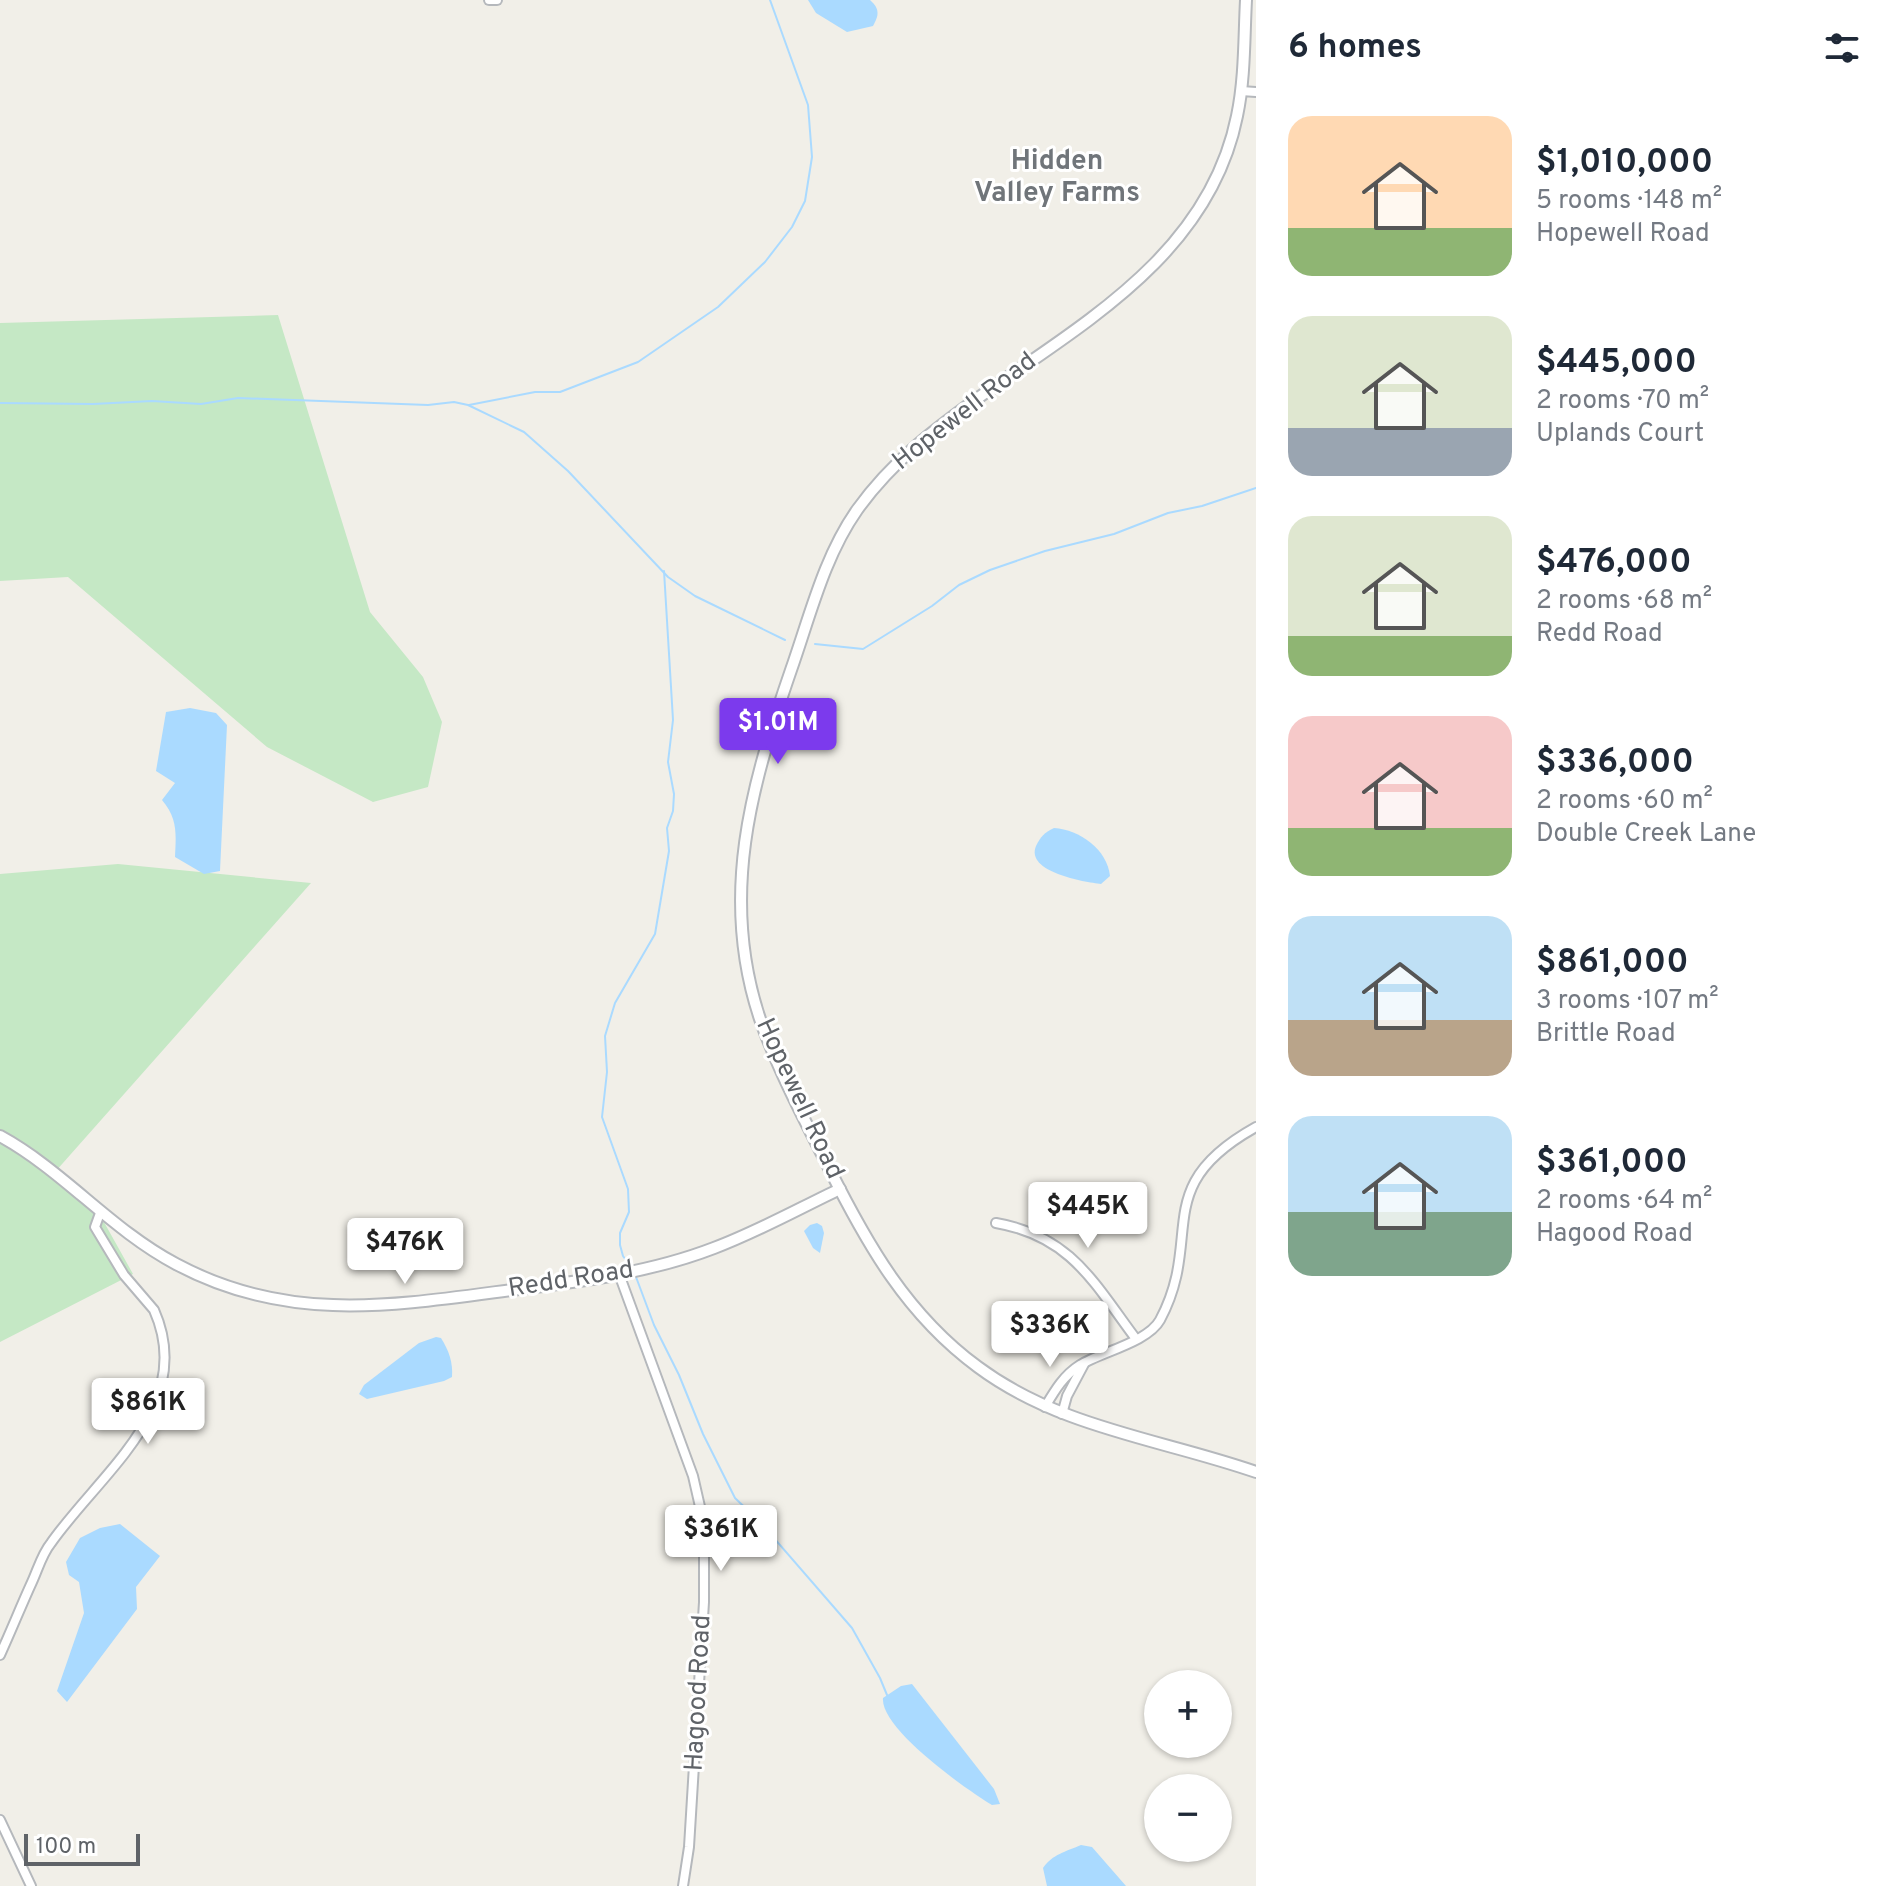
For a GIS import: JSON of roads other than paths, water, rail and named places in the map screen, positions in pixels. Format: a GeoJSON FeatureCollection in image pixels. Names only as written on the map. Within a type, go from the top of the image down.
{"type":"FeatureCollection","features":[{"type":"Feature","properties":{"kind":"street"},"geometry":{"type":"LineString","coordinates":[[489,0],[497,0]]}},
{"type":"Feature","properties":{"kind":"street","name":"Hopewell Road"},"geometry":{"type":"LineString","coordinates":[[1246,0],[1241,91],[1234,130],[1220,172],[1200,210],[1175,244],[1109,306],[935,428],[878,482],[854,514],[821,580],[770,731],[744,838],[740,891],[743,941],[759,1017],[789,1088],[858,1226],[890,1277],[924,1319],[979,1368],[1045,1407],[1256,1472]]}},
{"type":"Feature","properties":{"kind":"street"},"geometry":{"type":"LineString","coordinates":[[1241,91],[1256,92]]}},
{"type":"Feature","properties":{"kind":"street"},"geometry":{"type":"LineString","coordinates":[[1045,1407],[1063,1379],[1084,1363],[1157,1326],[1176,1278],[1183,1214],[1195,1180],[1211,1157],[1256,1127]]}},
{"type":"Feature","properties":{"kind":"street","name":"Redd Road"},"geometry":{"type":"LineString","coordinates":[[0,1136],[48,1168],[136,1240],[177,1265],[208,1279],[273,1300],[306,1305],[355,1307],[396,1304],[619,1274],[712,1249],[840,1189]]}},
{"type":"Feature","properties":{"kind":"street"},"geometry":{"type":"LineString","coordinates":[[0,1655],[49,1545],[118,1462],[153,1410],[164,1377],[165,1343],[154,1310],[107,1250],[95,1227],[100,1213]]}},
{"type":"Feature","properties":{"kind":"street"},"geometry":{"type":"LineString","coordinates":[[996,1223],[1024,1230],[1069,1254],[1136,1339]]}},
{"type":"Feature","properties":{"kind":"street","name":"Hagood Road"},"geometry":{"type":"LineString","coordinates":[[619,1274],[688,1461],[701,1511],[704,1602],[690,1831],[683,1886]]}},
{"type":"Feature","properties":{"kind":"street"},"geometry":{"type":"LineString","coordinates":[[1062,1414],[1067,1396],[1084,1363]]}},
{"type":"Feature","properties":{"kind":"street"},"geometry":{"type":"LineString","coordinates":[[0,1820],[31,1886]]}},
{"type":"Feature","properties":{"kind":"water"},"geometry":{"type":"Polygon","coordinates":[[[808,0],[870,0],[876,6],[877,15],[873,26],[847,32],[816,13],[808,0]]]}},
{"type":"Feature","properties":{"kind":"water"},"geometry":{"type":"Polygon","coordinates":[[[190,708],[216,713],[227,725],[220,871],[204,874],[175,857],[173,820],[162,800],[175,783],[156,771],[166,712],[190,708]]]}},
{"type":"Feature","properties":{"kind":"water"},"geometry":{"type":"Polygon","coordinates":[[[1054,828],[1082,837],[1098,849],[1110,876],[1101,884],[1082,881],[1058,874],[1039,863],[1035,855],[1036,846],[1043,835],[1054,828]]]}},
{"type":"Feature","properties":{"kind":"water"},"geometry":{"type":"Polygon","coordinates":[[[817,1223],[824,1233],[820,1253],[813,1248],[804,1231],[817,1223]]]}},
{"type":"Feature","properties":{"kind":"water"},"geometry":{"type":"Polygon","coordinates":[[[441,1338],[448,1352],[452,1377],[367,1399],[359,1394],[364,1385],[419,1343],[441,1338]]]}},
{"type":"Feature","properties":{"kind":"water"},"geometry":{"type":"Polygon","coordinates":[[[120,1524],[160,1556],[136,1587],[137,1609],[67,1702],[57,1691],[84,1613],[79,1582],[69,1575],[66,1562],[80,1538],[100,1528],[120,1524]]]}},
{"type":"Feature","properties":{"kind":"water"},"geometry":{"type":"Polygon","coordinates":[[[912,1684],[994,1789],[1000,1804],[992,1805],[946,1773],[895,1726],[883,1698],[901,1686],[912,1684]]]}},
{"type":"Feature","properties":{"kind":"water"},"geometry":{"type":"Polygon","coordinates":[[[1081,1845],[1092,1847],[1126,1886],[1047,1886],[1043,1868],[1047,1863],[1081,1845]]]}},
{"type":"Feature","properties":{"kind":"waterway"},"geometry":{"type":"LineString","coordinates":[[469,405],[535,392],[560,392],[638,362],[718,307],[765,262],[792,227],[805,201],[812,157],[808,105],[770,0]]}},
{"type":"Feature","properties":{"kind":"waterway"},"geometry":{"type":"LineString","coordinates":[[0,403],[152,401],[201,404],[238,398],[428,405],[454,402],[468,405],[524,432],[568,471],[668,577],[695,596],[785,640]]}},
{"type":"Feature","properties":{"kind":"waterway"},"geometry":{"type":"LineString","coordinates":[[815,644],[863,649],[932,606],[959,585],[990,570],[1256,488]]}},
{"type":"Feature","properties":{"kind":"waterway"},"geometry":{"type":"LineString","coordinates":[[631,1267],[620,1245],[620,1233],[629,1212],[628,1189],[602,1117],[607,1072],[605,1036],[615,1003],[655,934],[669,851],[667,828],[673,811],[674,794],[668,762],[673,720],[664,571]]}},
{"type":"Feature","properties":{"kind":"waterway"},"geometry":{"type":"LineString","coordinates":[[636,1277],[654,1325],[735,1498],[760,1522],[852,1628],[887,1695]]}},
{"type":"Feature","properties":{"kind":"district","name":"Hidden Valley Farms"},"geometry":{"type":"Point","coordinates":[1057,178]}}]}
